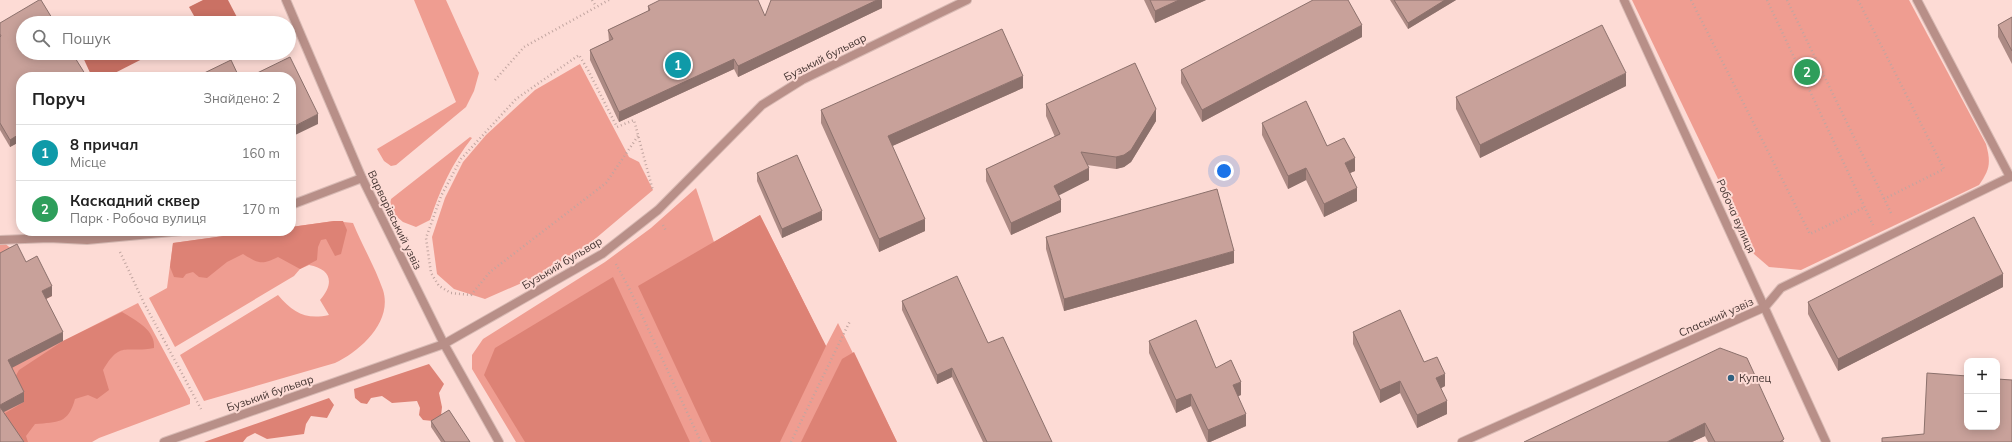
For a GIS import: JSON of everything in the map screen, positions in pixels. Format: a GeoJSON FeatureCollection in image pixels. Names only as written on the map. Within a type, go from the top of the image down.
{"type":"FeatureCollection","features":[{"type":"Feature","properties":{"kind":"street","name":"Варварівський узвіз"},"geometry":{"type":"LineString","coordinates":[[286,0],[293,16]]}},
{"type":"Feature","properties":{"kind":"street","name":"Бузький бульвар"},"geometry":{"type":"LineString","coordinates":[[164,442],[444,344],[602,254],[658,210],[762,105],[802,80],[967,0]]}},
{"type":"Feature","properties":{"kind":"street","name":"Робоча вулиця"},"geometry":{"type":"LineString","coordinates":[[1624,0],[1826,442]]}},
{"type":"Feature","properties":{"kind":"street"},"geometry":{"type":"LineString","coordinates":[[1917,0],[2011,176]]}},
{"type":"Feature","properties":{"kind":"street","name":"Варварівський узвіз"},"geometry":{"type":"LineString","coordinates":[[296,23],[362,178],[444,344],[499,442]]}},
{"type":"Feature","properties":{"kind":"street","name":"Спаський узвіз"},"geometry":{"type":"LineString","coordinates":[[1462,442],[1765,307],[1781,288],[2011,176]]}},
{"type":"Feature","properties":{"kind":"street"},"geometry":{"type":"LineString","coordinates":[[296,203],[362,178]]}},
{"type":"Feature","properties":{"kind":"street"},"geometry":{"type":"LineString","coordinates":[[0,240],[49,238],[87,240],[133,236]]}},
{"type":"Feature","properties":{"kind":"path"},"geometry":{"type":"LineString","coordinates":[[592,0],[596,6]]}},
{"type":"Feature","properties":{"kind":"path"},"geometry":{"type":"LineString","coordinates":[[495,80],[524,47],[596,6],[610,0]]}},
{"type":"Feature","properties":{"kind":"path"},"geometry":{"type":"LineString","coordinates":[[1691,0],[1810,234],[1865,207]]}},
{"type":"Feature","properties":{"kind":"path"},"geometry":{"type":"LineString","coordinates":[[1767,0],[1873,225]]}},
{"type":"Feature","properties":{"kind":"path"},"geometry":{"type":"LineString","coordinates":[[1787,0],[1892,215]]}},
{"type":"Feature","properties":{"kind":"path"},"geometry":{"type":"LineString","coordinates":[[1858,0],[1944,169],[1884,199]]}},
{"type":"Feature","properties":{"kind":"path"},"geometry":{"type":"LineString","coordinates":[[638,136],[606,183],[490,272],[472,295],[451,293],[439,286],[431,274],[426,238],[441,196],[461,159],[516,99],[579,55],[617,127],[634,120],[658,210],[666,231]]}},
{"type":"Feature","properties":{"kind":"path"},"geometry":{"type":"LineString","coordinates":[[113,238],[144,303],[201,409]]}},
{"type":"Feature","properties":{"kind":"path"},"geometry":{"type":"LineString","coordinates":[[616,264],[630,290],[701,442]]}},
{"type":"Feature","properties":{"kind":"path"},"geometry":{"type":"LineString","coordinates":[[791,442],[850,321]]}},
{"type":"Feature","properties":{"kind":"shaded area"},"geometry":{"type":"Polygon","coordinates":[[[203,0],[228,0],[236,16],[194,16],[189,7],[203,0]]]}},
{"type":"Feature","properties":{"kind":"shaded area"},"geometry":{"type":"Polygon","coordinates":[[[414,0],[446,0],[479,73],[474,91],[466,107],[396,165],[391,166],[384,161],[377,149],[456,102],[414,0]]]}},
{"type":"Feature","properties":{"kind":"shaded area"},"geometry":{"type":"Polygon","coordinates":[[[1632,0],[1909,0],[1986,144],[1989,161],[1985,175],[1979,185],[1801,270],[1769,267],[1754,254],[1632,0]]]}},
{"type":"Feature","properties":{"kind":"shaded area"},"geometry":{"type":"Polygon","coordinates":[[[84,60],[140,60],[117,72],[90,72],[84,60]]]}},
{"type":"Feature","properties":{"kind":"shaded area"},"geometry":{"type":"Polygon","coordinates":[[[580,64],[629,157],[639,162],[653,190],[589,244],[540,275],[485,299],[454,289],[437,274],[432,237],[445,198],[463,162],[486,135],[535,90],[580,64]]]}},
{"type":"Feature","properties":{"kind":"shaded area"},"geometry":{"type":"Polygon","coordinates":[[[470,137],[472,138],[458,157],[447,177],[430,220],[416,227],[403,222],[389,210],[391,199],[470,137]]]}},
{"type":"Feature","properties":{"kind":"shaded area"},"geometry":{"type":"Polygon","coordinates":[[[696,188],[714,242],[760,215],[826,346],[838,323],[897,442],[516,442],[472,369],[472,355],[483,339],[605,262],[651,228],[696,188]]]}},
{"type":"Feature","properties":{"kind":"shaded area"},"geometry":{"type":"Polygon","coordinates":[[[760,215],[826,346],[780,442],[711,442],[638,286],[760,215]]]}},
{"type":"Feature","properties":{"kind":"shaded area"},"geometry":{"type":"Polygon","coordinates":[[[334,221],[353,223],[383,290],[385,302],[379,324],[364,343],[345,358],[335,363],[204,401],[180,355],[278,295],[300,314],[313,317],[329,315],[320,300],[325,294],[329,283],[326,273],[309,265],[300,269],[294,276],[175,347],[149,298],[167,288],[173,243],[224,236],[296,236],[296,226],[334,221]]]}},
{"type":"Feature","properties":{"kind":"shaded area"},"geometry":{"type":"Polygon","coordinates":[[[343,221],[347,230],[341,254],[335,256],[326,239],[321,240],[318,247],[317,260],[300,269],[278,257],[260,262],[243,254],[227,262],[207,278],[199,277],[193,272],[186,274],[183,278],[174,277],[170,267],[173,243],[224,236],[296,236],[296,226],[343,221]]]}},
{"type":"Feature","properties":{"kind":"shaded area"},"geometry":{"type":"Polygon","coordinates":[[[0,239],[17,254],[26,272],[37,266],[52,296],[42,301],[63,341],[138,303],[190,399],[190,404],[92,442],[0,442],[0,239]]]}},
{"type":"Feature","properties":{"kind":"shaded area"},"geometry":{"type":"Polygon","coordinates":[[[613,277],[690,442],[525,442],[484,375],[495,348],[613,277]]]}},
{"type":"Feature","properties":{"kind":"shaded area"},"geometry":{"type":"Polygon","coordinates":[[[122,312],[144,326],[152,336],[154,348],[125,350],[115,354],[103,370],[109,390],[97,399],[88,395],[75,399],[69,413],[65,417],[56,422],[35,424],[26,436],[28,442],[22,442],[0,416],[24,402],[13,381],[19,370],[63,341],[122,312]]]}},
{"type":"Feature","properties":{"kind":"shaded area"},"geometry":{"type":"Polygon","coordinates":[[[854,352],[897,442],[801,442],[842,359],[854,352]]]}},
{"type":"Feature","properties":{"kind":"shaded area"},"geometry":{"type":"Polygon","coordinates":[[[429,364],[444,384],[439,393],[442,407],[441,416],[433,421],[423,420],[419,415],[420,408],[417,401],[392,403],[382,396],[371,398],[367,404],[361,403],[355,398],[354,389],[429,364]]]}},
{"type":"Feature","properties":{"kind":"shaded area"},"geometry":{"type":"Polygon","coordinates":[[[329,398],[334,405],[327,418],[311,416],[306,424],[304,434],[267,439],[255,433],[247,437],[243,442],[204,442],[329,398]]]}},
{"type":"Feature","properties":{"kind":"building"},"geometry":{"type":"Polygon","coordinates":[[[41,0],[51,16],[16,16],[16,60],[76,60],[84,72],[16,72],[16,136],[10,140],[0,123],[0,23],[41,0]]]}},
{"type":"Feature","properties":{"kind":"building"},"geometry":{"type":"Polygon","coordinates":[[[660,0],[758,0],[765,16],[771,0],[877,0],[738,66],[734,59],[619,112],[590,50],[613,39],[608,30],[650,10],[648,6],[660,0]]]}},
{"type":"Feature","properties":{"kind":"building"},"geometry":{"type":"Polygon","coordinates":[[[1150,0],[1179,0],[1155,11],[1150,0]]]}},
{"type":"Feature","properties":{"kind":"building"},"geometry":{"type":"Polygon","coordinates":[[[1313,0],[1348,0],[1362,25],[1202,110],[1181,70],[1313,0]]]}},
{"type":"Feature","properties":{"kind":"building"},"geometry":{"type":"Polygon","coordinates":[[[1394,0],[1445,0],[1408,23],[1394,0]]]}},
{"type":"Feature","properties":{"kind":"building"},"geometry":{"type":"Polygon","coordinates":[[[2012,17],[2012,51],[1998,25],[2012,17]]]}},
{"type":"Feature","properties":{"kind":"building"},"geometry":{"type":"Polygon","coordinates":[[[1602,25],[1626,73],[1480,145],[1456,97],[1602,25]]]}},
{"type":"Feature","properties":{"kind":"building"},"geometry":{"type":"Polygon","coordinates":[[[1002,29],[1023,76],[888,136],[925,219],[879,239],[821,110],[1002,29]]]}},
{"type":"Feature","properties":{"kind":"building"},"geometry":{"type":"Polygon","coordinates":[[[231,60],[237,72],[206,72],[231,60]]]}},
{"type":"Feature","properties":{"kind":"building"},"geometry":{"type":"Polygon","coordinates":[[[284,60],[291,60],[318,114],[296,125],[296,72],[259,72],[284,60]]]}},
{"type":"Feature","properties":{"kind":"building"},"geometry":{"type":"Polygon","coordinates":[[[1135,63],[1156,109],[1131,150],[1124,155],[1116,157],[1081,152],[1089,168],[1054,186],[1061,200],[1011,223],[986,169],[1060,134],[1046,104],[1135,63]]]}},
{"type":"Feature","properties":{"kind":"building"},"geometry":{"type":"Polygon","coordinates":[[[1306,101],[1327,146],[1344,138],[1355,158],[1345,163],[1357,188],[1324,204],[1306,168],[1288,176],[1262,123],[1306,101]]]}},
{"type":"Feature","properties":{"kind":"building"},"geometry":{"type":"Polygon","coordinates":[[[797,155],[822,211],[782,229],[757,173],[797,155]]]}},
{"type":"Feature","properties":{"kind":"building"},"geometry":{"type":"Polygon","coordinates":[[[1217,189],[1234,251],[1064,299],[1046,237],[1217,189]]]}},
{"type":"Feature","properties":{"kind":"building"},"geometry":{"type":"Polygon","coordinates":[[[1974,217],[2003,274],[1838,359],[1808,302],[1974,217]]]}},
{"type":"Feature","properties":{"kind":"building"},"geometry":{"type":"Polygon","coordinates":[[[17,244],[26,262],[37,256],[52,286],[42,291],[63,332],[8,360],[24,392],[0,405],[0,253],[17,244]]]}},
{"type":"Feature","properties":{"kind":"building"},"geometry":{"type":"Polygon","coordinates":[[[957,276],[988,343],[1003,337],[1052,442],[987,442],[952,368],[937,375],[902,301],[957,276]]]}},
{"type":"Feature","properties":{"kind":"building"},"geometry":{"type":"Polygon","coordinates":[[[1400,310],[1424,362],[1437,357],[1445,374],[1436,378],[1447,401],[1417,415],[1400,381],[1380,390],[1353,332],[1400,310]]]}},
{"type":"Feature","properties":{"kind":"building"},"geometry":{"type":"Polygon","coordinates":[[[1196,320],[1216,368],[1231,360],[1241,382],[1233,385],[1246,414],[1208,430],[1191,394],[1176,400],[1149,341],[1196,320]]]}},
{"type":"Feature","properties":{"kind":"building"},"geometry":{"type":"Polygon","coordinates":[[[1720,348],[1747,358],[1784,439],[1780,442],[1715,442],[1705,423],[1667,442],[1524,442],[1720,348]]]}},
{"type":"Feature","properties":{"kind":"building"},"geometry":{"type":"Polygon","coordinates":[[[1927,373],[1964,376],[1964,430],[2000,430],[2000,379],[2012,380],[2012,442],[1882,442],[1882,438],[1924,434],[1927,373]]]}},
{"type":"Feature","properties":{"kind":"building"},"geometry":{"type":"Polygon","coordinates":[[[0,407],[24,442],[0,442],[0,407]]]}},
{"type":"Feature","properties":{"kind":"building"},"geometry":{"type":"Polygon","coordinates":[[[449,410],[470,442],[445,442],[431,421],[449,410]]]}},
{"type":"Feature","properties":{"kind":"place","name":"8 причал"},"geometry":{"type":"Point","coordinates":[678,65]}},
{"type":"Feature","properties":{"kind":"place","name":"Каскадний сквер"},"geometry":{"type":"Point","coordinates":[1807,72]}},
{"type":"Feature","properties":{"kind":"place","name":"Купец"},"geometry":{"type":"Point","coordinates":[1731,378]}}]}
